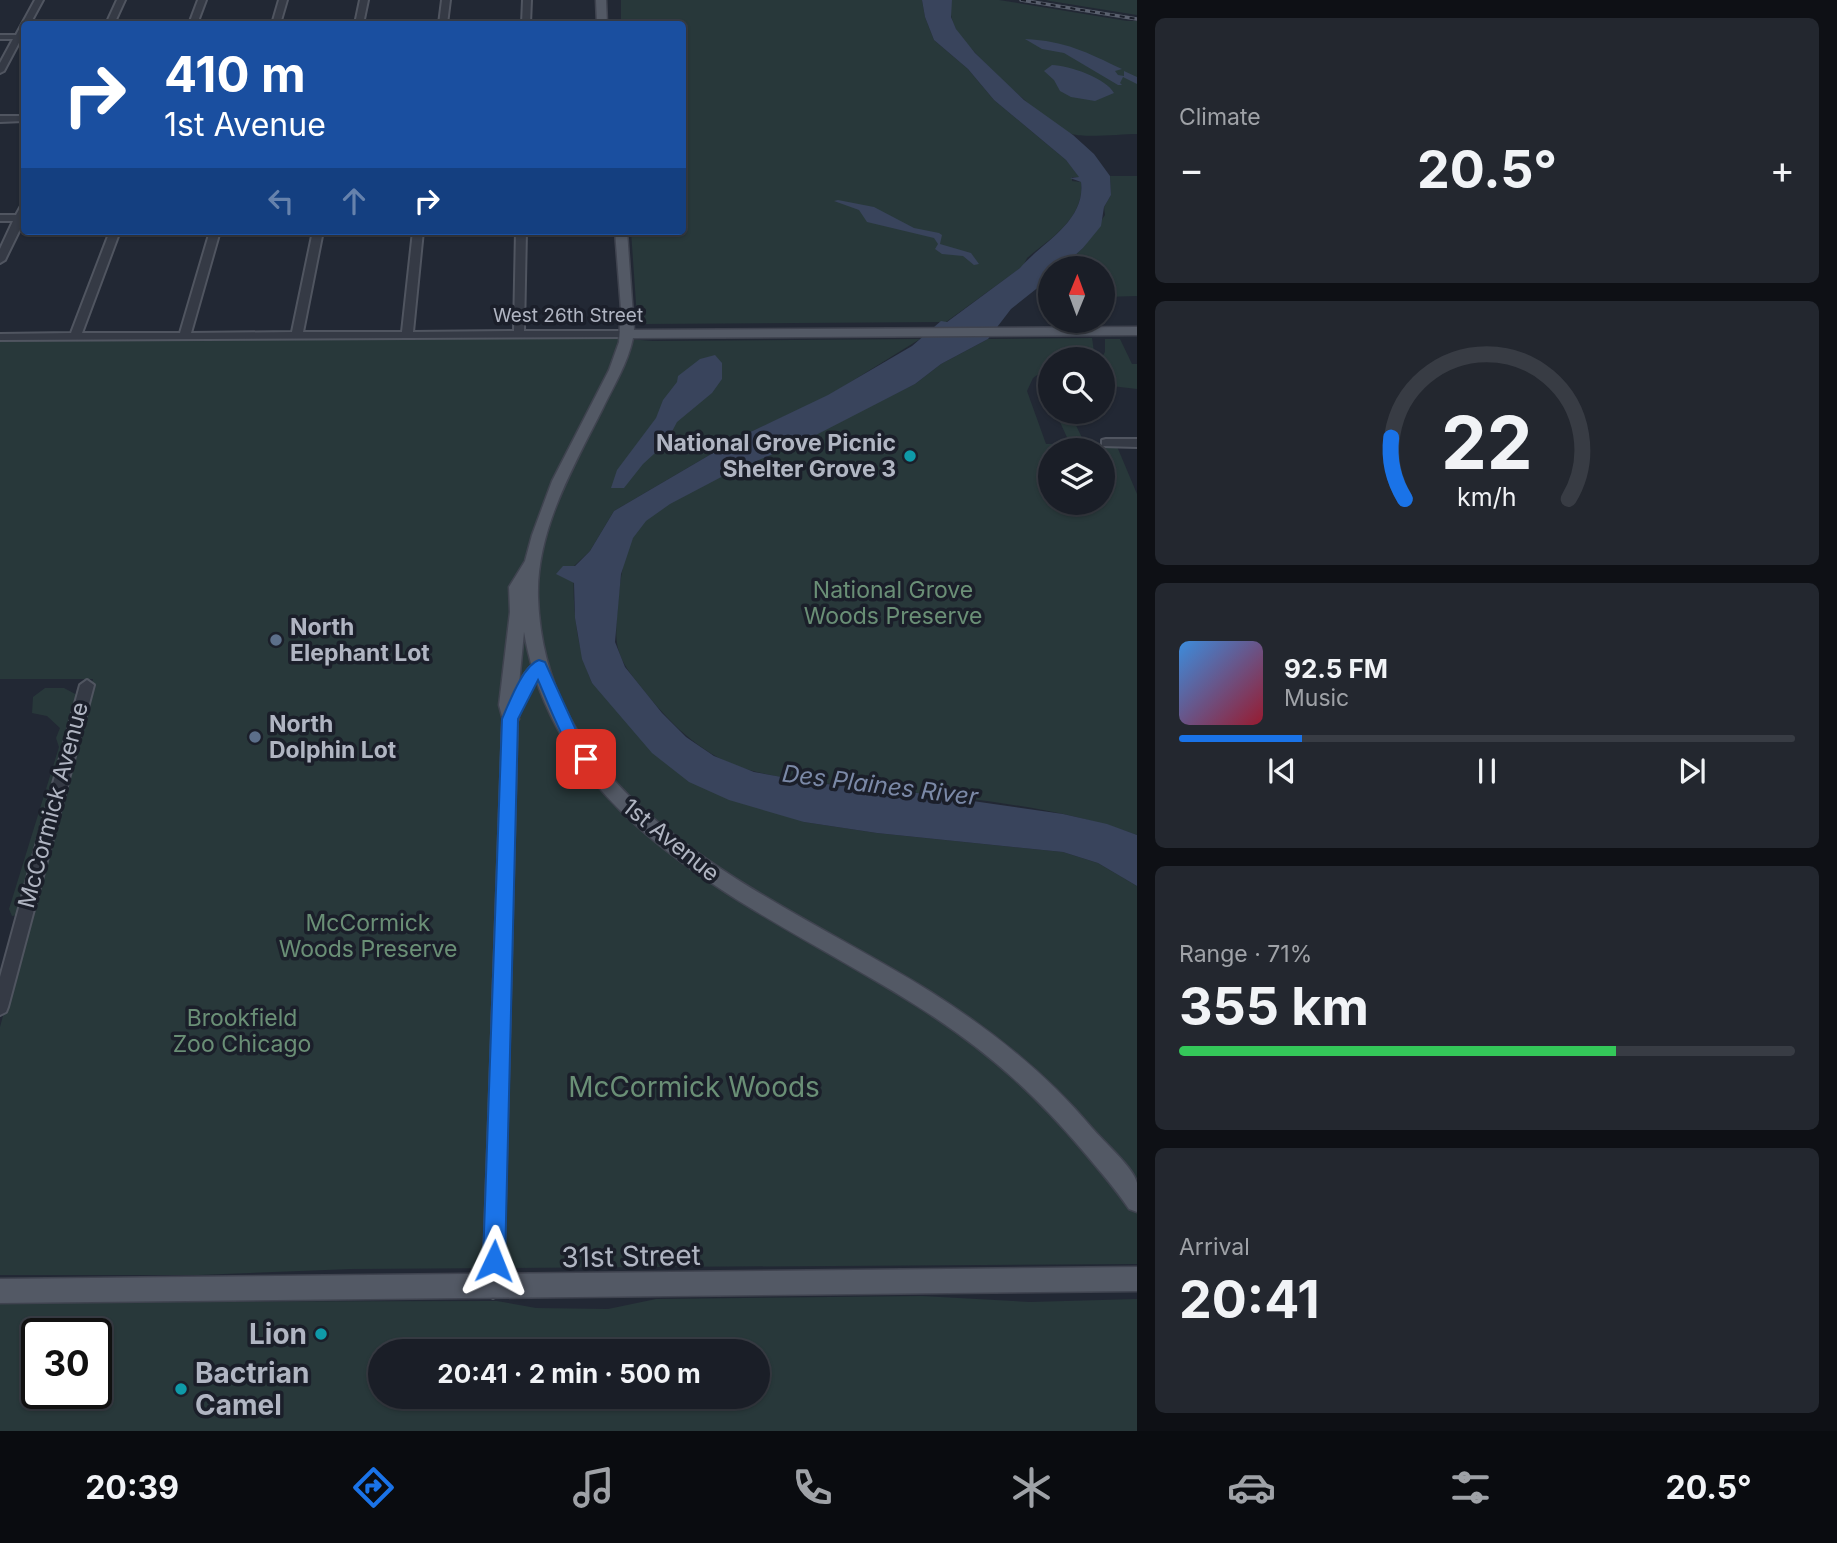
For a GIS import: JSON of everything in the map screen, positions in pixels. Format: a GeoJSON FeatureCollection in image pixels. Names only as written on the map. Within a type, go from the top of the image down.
{"type":"FeatureCollection","features":[{"type":"Feature","properties":{"kind":"main road"},"geometry":{"type":"LineString","coordinates":[[601,0],[602,21]]}},
{"type":"Feature","properties":{"kind":"main road"},"geometry":{"type":"LineString","coordinates":[[612,0],[613,21]]}},
{"type":"Feature","properties":{"kind":"main road","name":"1st Avenue"},"geometry":{"type":"LineString","coordinates":[[621,235],[627,334],[611,380],[551,502],[534,554],[530,607],[539,666],[570,734],[586,759],[615,793],[690,862],[904,986],[984,1040],[1052,1098],[1127,1184],[1137,1200]]}},
{"type":"Feature","properties":{"kind":"main road","name":"West 26th Street"},"geometry":{"type":"LineString","coordinates":[[627,334],[1137,331]]}},
{"type":"Feature","properties":{"kind":"main road"},"geometry":{"type":"LineString","coordinates":[[510,719],[508,705],[518,612],[517,587],[534,554]]}},
{"type":"Feature","properties":{"kind":"main road","name":"31st Street"},"geometry":{"type":"LineString","coordinates":[[0,1291],[1137,1279]]}},
{"type":"Feature","properties":{"kind":"street"},"geometry":{"type":"LineString","coordinates":[[28,21],[39,0]]}},
{"type":"Feature","properties":{"kind":"street"},"geometry":{"type":"LineString","coordinates":[[111,21],[121,0]]}},
{"type":"Feature","properties":{"kind":"street"},"geometry":{"type":"LineString","coordinates":[[194,21],[202,0]]}},
{"type":"Feature","properties":{"kind":"street"},"geometry":{"type":"LineString","coordinates":[[277,21],[283,0]]}},
{"type":"Feature","properties":{"kind":"street"},"geometry":{"type":"LineString","coordinates":[[360,21],[364,0]]}},
{"type":"Feature","properties":{"kind":"street"},"geometry":{"type":"LineString","coordinates":[[443,21],[446,0]]}},
{"type":"Feature","properties":{"kind":"street"},"geometry":{"type":"LineString","coordinates":[[526,21],[527,0]]}},
{"type":"Feature","properties":{"kind":"street"},"geometry":{"type":"LineString","coordinates":[[0,37],[21,37]]}},
{"type":"Feature","properties":{"kind":"street"},"geometry":{"type":"LineString","coordinates":[[0,71],[21,39]]}},
{"type":"Feature","properties":{"kind":"street"},"geometry":{"type":"LineString","coordinates":[[0,119],[21,119]]}},
{"type":"Feature","properties":{"kind":"street"},"geometry":{"type":"LineString","coordinates":[[0,218],[21,215]]}},
{"type":"Feature","properties":{"kind":"street"},"geometry":{"type":"LineString","coordinates":[[0,260],[21,219]]}},
{"type":"Feature","properties":{"kind":"street"},"geometry":{"type":"LineString","coordinates":[[75,337],[113,235]]}},
{"type":"Feature","properties":{"kind":"street"},"geometry":{"type":"LineString","coordinates":[[184,337],[214,235]]}},
{"type":"Feature","properties":{"kind":"street"},"geometry":{"type":"LineString","coordinates":[[296,336],[317,235]]}},
{"type":"Feature","properties":{"kind":"street"},"geometry":{"type":"LineString","coordinates":[[407,335],[418,235]]}},
{"type":"Feature","properties":{"kind":"street"},"geometry":{"type":"LineString","coordinates":[[519,335],[521,235]]}},
{"type":"Feature","properties":{"kind":"street","name":"West 26th Street"},"geometry":{"type":"LineString","coordinates":[[0,337],[627,334]]}},
{"type":"Feature","properties":{"kind":"street"},"geometry":{"type":"LineString","coordinates":[[1115,443],[1137,443]]}},
{"type":"Feature","properties":{"kind":"street"},"geometry":{"type":"LineString","coordinates":[[493,1287],[510,719],[524,687],[539,666]]}},
{"type":"Feature","properties":{"kind":"street","name":"McCormick Avenue"},"geometry":{"type":"LineString","coordinates":[[0,1007],[86,685]]}},
{"type":"Feature","properties":{"kind":"green space"},"geometry":{"type":"Polygon","coordinates":[[[621,0],[922,0],[934,40],[968,69],[994,100],[1066,160],[1080,177],[1072,177],[1072,181],[1081,182],[1078,206],[1056,235],[1027,258],[1023,266],[946,322],[643,324],[637,318],[631,235],[686,235],[686,21],[621,21],[621,0]]]}},
{"type":"Feature","properties":{"kind":"green space"},"geometry":{"type":"Polygon","coordinates":[[[952,0],[999,0],[1137,21],[1137,134],[1078,135],[1061,129],[1011,88],[965,41],[952,19],[952,0]]]}},
{"type":"Feature","properties":{"kind":"green space"},"geometry":{"type":"Polygon","coordinates":[[[1046,0],[1137,0],[1137,15],[1050,1],[1046,0]]]}},
{"type":"Feature","properties":{"kind":"green space"},"geometry":{"type":"Polygon","coordinates":[[[1110,176],[1137,176],[1137,296],[1115,297],[1115,256],[1074,256],[1083,248],[1105,215],[1104,207],[1111,195],[1110,176]]]}},
{"type":"Feature","properties":{"kind":"green space","name":"McCormick Woods Preserve"},"geometry":{"type":"Polygon","coordinates":[[[603,337],[653,341],[920,339],[828,396],[742,436],[614,511],[590,551],[574,566],[579,640],[592,683],[804,822],[877,833],[1063,852],[1098,863],[1137,886],[1137,1264],[351,1269],[199,1275],[0,1275],[0,1027],[93,679],[0,679],[0,340],[603,337]]]}},
{"type":"Feature","properties":{"kind":"green space","name":"National Grove Woods Preserve"},"geometry":{"type":"Polygon","coordinates":[[[1092,338],[1093,347],[1038,347],[1038,374],[1033,378],[1027,391],[1044,438],[1038,438],[1038,515],[1115,515],[1116,444],[1137,494],[1137,835],[1053,812],[967,798],[814,782],[738,766],[720,759],[689,738],[662,712],[623,662],[617,645],[616,627],[622,570],[628,548],[646,520],[695,489],[915,384],[941,364],[988,339],[1092,338]]]}},
{"type":"Feature","properties":{"kind":"green space"},"geometry":{"type":"Polygon","coordinates":[[[1105,339],[1120,339],[1132,364],[1137,364],[1137,389],[1115,386],[1115,347],[1105,347],[1105,339]]]}},
{"type":"Feature","properties":{"kind":"green space","name":"National Grove Woods Preserve"},"geometry":{"type":"Polygon","coordinates":[[[1061,424],[1075,424],[1082,438],[1067,438],[1061,424]]]}},
{"type":"Feature","properties":{"kind":"green space"},"geometry":{"type":"Polygon","coordinates":[[[45,688],[64,688],[77,695],[77,705],[18,915],[12,916],[9,909],[59,747],[56,738],[60,728],[47,716],[32,713],[33,697],[45,688]]]}},
{"type":"Feature","properties":{"kind":"green space"},"geometry":{"type":"Polygon","coordinates":[[[922,1296],[1030,1302],[1137,1299],[1137,1431],[0,1431],[0,1302],[497,1301],[536,1308],[608,1309],[656,1299],[922,1296]]]}},
{"type":"Feature","properties":{"kind":"water"},"geometry":{"type":"Polygon","coordinates":[[[922,0],[952,0],[951,17],[956,29],[975,53],[1024,100],[1073,135],[1094,154],[1110,176],[1111,195],[1104,207],[1101,226],[1074,256],[1038,256],[1038,288],[1011,309],[988,339],[941,364],[915,384],[814,436],[727,474],[670,504],[646,521],[633,538],[621,574],[615,642],[625,667],[662,713],[686,737],[714,756],[754,772],[815,783],[910,792],[1063,814],[1107,824],[1137,835],[1137,886],[1098,863],[1063,852],[877,833],[804,822],[729,800],[689,782],[652,753],[592,683],[582,659],[575,618],[574,583],[556,574],[563,566],[575,566],[590,551],[614,511],[742,436],[828,395],[912,346],[941,321],[947,322],[1020,268],[1060,231],[1077,209],[1081,182],[1070,178],[1079,177],[1066,160],[994,100],[968,69],[934,40],[922,0]]]}},
{"type":"Feature","properties":{"kind":"water"},"geometry":{"type":"Polygon","coordinates":[[[1025,39],[1052,42],[1086,53],[1122,69],[1115,71],[1118,75],[1124,76],[1124,71],[1137,77],[1137,84],[1123,77],[1120,83],[1122,85],[1118,85],[1064,53],[1042,49],[1025,39]]]}},
{"type":"Feature","properties":{"kind":"water"},"geometry":{"type":"Polygon","coordinates":[[[1052,65],[1087,74],[1104,83],[1114,93],[1095,101],[1071,97],[1060,91],[1054,80],[1044,71],[1052,65]]]}},
{"type":"Feature","properties":{"kind":"water"},"geometry":{"type":"Polygon","coordinates":[[[834,201],[874,207],[914,228],[939,233],[942,235],[940,244],[971,253],[979,264],[974,265],[963,256],[942,254],[935,249],[938,244],[934,238],[867,222],[859,210],[834,201]]]}},
{"type":"Feature","properties":{"kind":"water"},"geometry":{"type":"Polygon","coordinates":[[[715,355],[722,363],[722,379],[712,393],[677,422],[666,443],[643,464],[624,488],[611,488],[617,470],[656,418],[663,400],[677,382],[678,376],[700,359],[715,355]]]}},
{"type":"Feature","properties":{"kind":"railway"},"geometry":{"type":"LineString","coordinates":[[1021,0],[1137,19]]}},
{"type":"Feature","properties":{"kind":"place","name":"National Grove Picnic Shelter Grove 3"},"geometry":{"type":"Point","coordinates":[910,456]}},
{"type":"Feature","properties":{"kind":"place","name":"North Elephant Lot"},"geometry":{"type":"Point","coordinates":[276,640]}},
{"type":"Feature","properties":{"kind":"place","name":"North Dolphin Lot"},"geometry":{"type":"Point","coordinates":[255,737]}},
{"type":"Feature","properties":{"kind":"place","name":"Lion"},"geometry":{"type":"Point","coordinates":[321,1334]}},
{"type":"Feature","properties":{"kind":"place","name":"Bactrian Camel"},"geometry":{"type":"Point","coordinates":[181,1389]}},
{"type":"Feature","properties":{"kind":"route"},"geometry":{"type":"LineString","coordinates":[[494,1261],[510,719],[524,687],[539,666],[570,734],[586,759]]}},
{"type":"Feature","properties":{"kind":"water label","name":"Des Plaines River"},"geometry":{"type":"Point","coordinates":[880,785]}},
{"type":"Feature","properties":{"kind":"park label","name":"Brookfield Zoo Chicago"},"geometry":{"type":"Point","coordinates":[242,1031]}},
{"type":"Feature","properties":{"kind":"park label","name":"McCormick Woods"},"geometry":{"type":"Point","coordinates":[694,1087]}}]}
